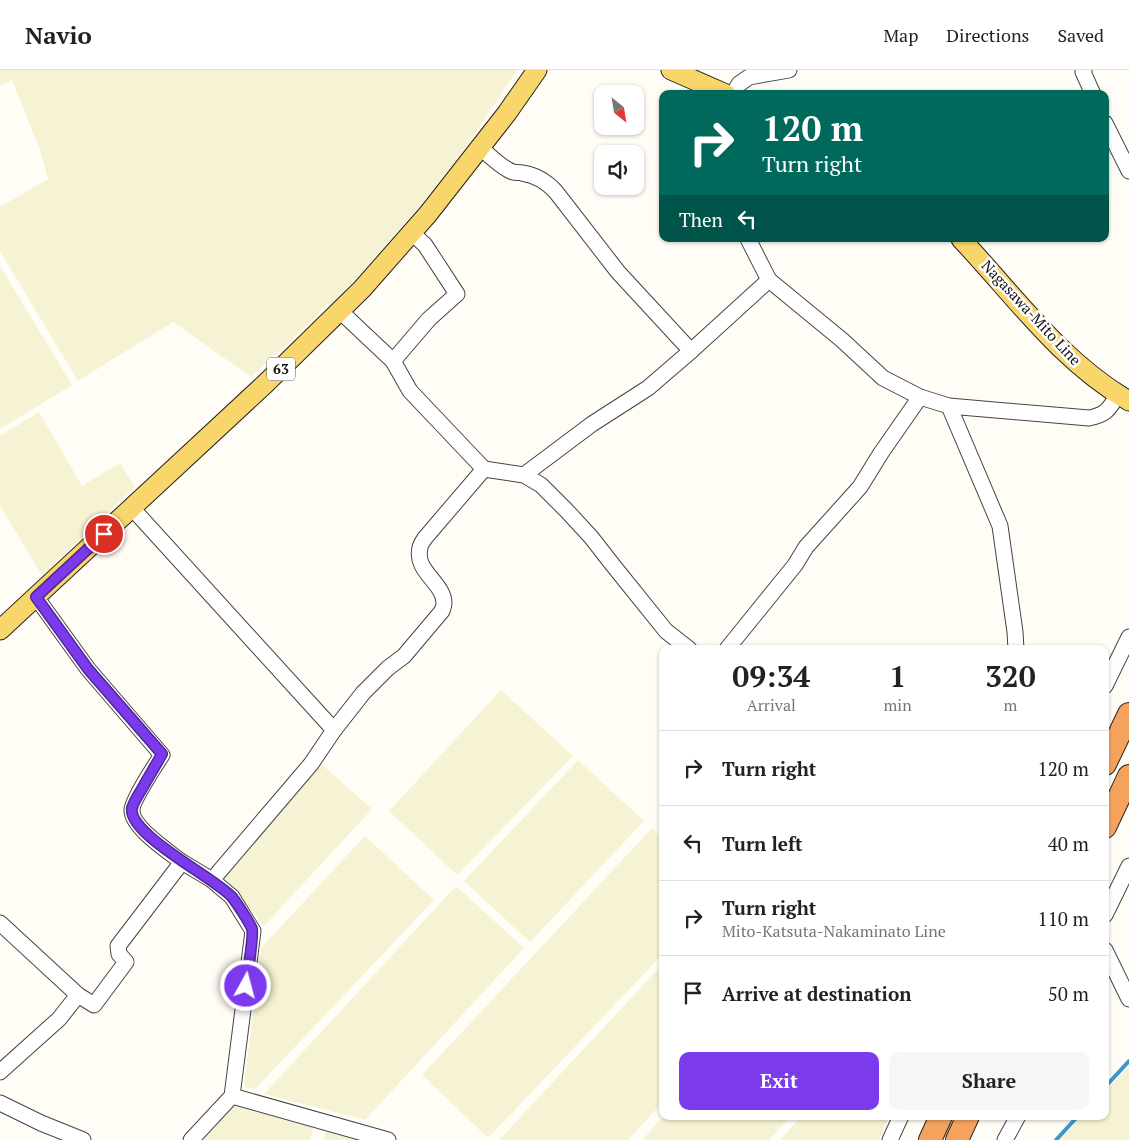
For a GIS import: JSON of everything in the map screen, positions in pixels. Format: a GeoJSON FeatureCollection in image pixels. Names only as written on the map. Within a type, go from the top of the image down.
{"type":"FeatureCollection","features":[{"type":"Feature","properties":{"kind":"highway"},"geometry":{"type":"LineString","coordinates":[[1109,756],[1129,714]]}},
{"type":"Feature","properties":{"kind":"highway"},"geometry":{"type":"LineString","coordinates":[[1109,818],[1129,776]]}},
{"type":"Feature","properties":{"kind":"highway"},"geometry":{"type":"LineString","coordinates":[[930,1140],[939,1120]]}},
{"type":"Feature","properties":{"kind":"highway"},"geometry":{"type":"LineString","coordinates":[[957,1140],[966,1120]]}},
{"type":"Feature","properties":{"kind":"main road","name":"63"},"geometry":{"type":"LineString","coordinates":[[0,630],[265,384],[362,289],[412,233],[481,148],[508,113],[537,70]]}},
{"type":"Feature","properties":{"kind":"main road"},"geometry":{"type":"LineString","coordinates":[[671,70],[717,90]]}},
{"type":"Feature","properties":{"kind":"main road","name":"Nagasawa-Mito Line"},"geometry":{"type":"LineString","coordinates":[[964,242],[1059,347],[1094,378],[1123,398]]}},
{"type":"Feature","properties":{"kind":"street"},"geometry":{"type":"LineString","coordinates":[[735,90],[739,84],[750,77],[789,70]]}},
{"type":"Feature","properties":{"kind":"street"},"geometry":{"type":"LineString","coordinates":[[1084,70],[1083,72],[1091,90]]}},
{"type":"Feature","properties":{"kind":"street"},"geometry":{"type":"LineString","coordinates":[[1109,130],[1129,171]]}},
{"type":"Feature","properties":{"kind":"street"},"geometry":{"type":"LineString","coordinates":[[481,148],[513,172],[535,177],[548,184],[618,272],[691,351]]}},
{"type":"Feature","properties":{"kind":"street"},"geometry":{"type":"LineString","coordinates":[[393,361],[429,319],[457,294],[425,244],[412,233]]}},
{"type":"Feature","properties":{"kind":"street"},"geometry":{"type":"LineString","coordinates":[[750,242],[769,280],[842,340],[883,378],[920,397],[949,406],[1089,418],[1100,416],[1123,398]]}},
{"type":"Feature","properties":{"kind":"street"},"geometry":{"type":"LineString","coordinates":[[524,475],[592,424],[648,388],[769,280]]}},
{"type":"Feature","properties":{"kind":"street"},"geometry":{"type":"LineString","coordinates":[[340,311],[393,361],[410,391],[484,469],[524,475],[541,485],[591,537],[666,632],[684,645]]}},
{"type":"Feature","properties":{"kind":"street"},"geometry":{"type":"LineString","coordinates":[[730,645],[795,565],[806,547],[860,488],[881,453],[920,397]]}},
{"type":"Feature","properties":{"kind":"street"},"geometry":{"type":"LineString","coordinates":[[949,406],[1000,526],[1016,645]]}},
{"type":"Feature","properties":{"kind":"street"},"geometry":{"type":"LineString","coordinates":[[212,880],[311,764],[334,730],[363,693],[388,668],[404,656],[442,611],[444,602],[442,593],[423,568],[419,558],[420,548],[425,538],[484,469]]}},
{"type":"Feature","properties":{"kind":"street"},"geometry":{"type":"LineString","coordinates":[[132,508],[334,730]]}},
{"type":"Feature","properties":{"kind":"street"},"geometry":{"type":"LineString","coordinates":[[36,597],[88,669],[162,754],[137,797],[132,809],[134,819],[141,829],[182,862],[212,880],[232,897],[253,931],[232,1096],[191,1140]]}},
{"type":"Feature","properties":{"kind":"street"},"geometry":{"type":"LineString","coordinates":[[1109,678],[1129,636]]}},
{"type":"Feature","properties":{"kind":"street"},"geometry":{"type":"LineString","coordinates":[[0,923],[78,995],[94,1005],[126,962],[119,954],[118,946],[182,862]]}},
{"type":"Feature","properties":{"kind":"street"},"geometry":{"type":"LineString","coordinates":[[1109,907],[1129,866]]}},
{"type":"Feature","properties":{"kind":"street"},"geometry":{"type":"LineString","coordinates":[[1109,958],[1129,999]]}},
{"type":"Feature","properties":{"kind":"street"},"geometry":{"type":"LineString","coordinates":[[0,1072],[58,1019],[78,995]]}},
{"type":"Feature","properties":{"kind":"street"},"geometry":{"type":"LineString","coordinates":[[232,1096],[388,1140]]}},
{"type":"Feature","properties":{"kind":"street"},"geometry":{"type":"LineString","coordinates":[[0,1103],[41,1123],[83,1140]]}},
{"type":"Feature","properties":{"kind":"street"},"geometry":{"type":"LineString","coordinates":[[890,1140],[899,1120]]}},
{"type":"Feature","properties":{"kind":"street"},"geometry":{"type":"LineString","coordinates":[[1006,1140],[1016,1120]]}},
{"type":"Feature","properties":{"kind":"shaded area"},"geometry":{"type":"Polygon","coordinates":[[[0,70],[517,70],[462,153],[415,212],[332,305],[327,304],[312,321],[251,377],[173,322],[78,381],[0,251],[0,207],[48,179],[41,153],[12,80],[0,86],[0,70]]]}},
{"type":"Feature","properties":{"kind":"shaded area"},"geometry":{"type":"Polygon","coordinates":[[[0,266],[72,385],[0,429],[0,266]]]}},
{"type":"Feature","properties":{"kind":"shaded area"},"geometry":{"type":"Polygon","coordinates":[[[39,412],[82,486],[120,463],[135,487],[42,575],[0,506],[0,436],[39,412]]]}},
{"type":"Feature","properties":{"kind":"shaded area"},"geometry":{"type":"Polygon","coordinates":[[[501,690],[573,756],[457,875],[389,811],[501,690]]]}},
{"type":"Feature","properties":{"kind":"shaded area"},"geometry":{"type":"Polygon","coordinates":[[[578,760],[644,821],[530,942],[464,881],[578,760]]]}},
{"type":"Feature","properties":{"kind":"shaded area"},"geometry":{"type":"Polygon","coordinates":[[[320,763],[372,809],[264,926],[225,877],[320,763]]]}},
{"type":"Feature","properties":{"kind":"shaded area"},"geometry":{"type":"Polygon","coordinates":[[[652,828],[659,835],[659,958],[488,1138],[422,1075],[652,828]]]}},
{"type":"Feature","properties":{"kind":"shaded area"},"geometry":{"type":"Polygon","coordinates":[[[365,836],[434,900],[255,1089],[244,1087],[261,948],[365,836]]]}},
{"type":"Feature","properties":{"kind":"shaded area"},"geometry":{"type":"Polygon","coordinates":[[[456,886],[524,948],[365,1120],[264,1094],[456,886]]]}},
{"type":"Feature","properties":{"kind":"shaded area"},"geometry":{"type":"Polygon","coordinates":[[[659,968],[659,1106],[628,1140],[499,1140],[659,968]]]}},
{"type":"Feature","properties":{"kind":"shaded area"},"geometry":{"type":"Polygon","coordinates":[[[1129,1066],[1129,1140],[1060,1140],[1078,1120],[1109,1120],[1109,1088],[1129,1066]]]}},
{"type":"Feature","properties":{"kind":"shaded area"},"geometry":{"type":"Polygon","coordinates":[[[233,1103],[314,1125],[310,1140],[202,1140],[233,1103]]]}},
{"type":"Feature","properties":{"kind":"shaded area"},"geometry":{"type":"Polygon","coordinates":[[[660,1120],[787,1120],[769,1140],[642,1140],[660,1120]]]}},
{"type":"Feature","properties":{"kind":"shaded area"},"geometry":{"type":"Polygon","coordinates":[[[798,1120],[887,1120],[879,1140],[780,1140],[798,1120]]]}},
{"type":"Feature","properties":{"kind":"shaded area"},"geometry":{"type":"Polygon","coordinates":[[[326,1131],[360,1140],[323,1140],[326,1131]]]}},
{"type":"Feature","properties":{"kind":"waterway"},"geometry":{"type":"LineString","coordinates":[[1109,1083],[1129,1061]]}},
{"type":"Feature","properties":{"kind":"waterway"},"geometry":{"type":"LineString","coordinates":[[1056,1140],[1074,1120]]}},
{"type":"Feature","properties":{"kind":"route"},"geometry":{"type":"LineString","coordinates":[[104,534],[36,597],[88,669],[162,754],[137,797],[132,809],[134,819],[141,829],[182,862],[212,880],[232,897],[253,931],[246,986]]}}]}
